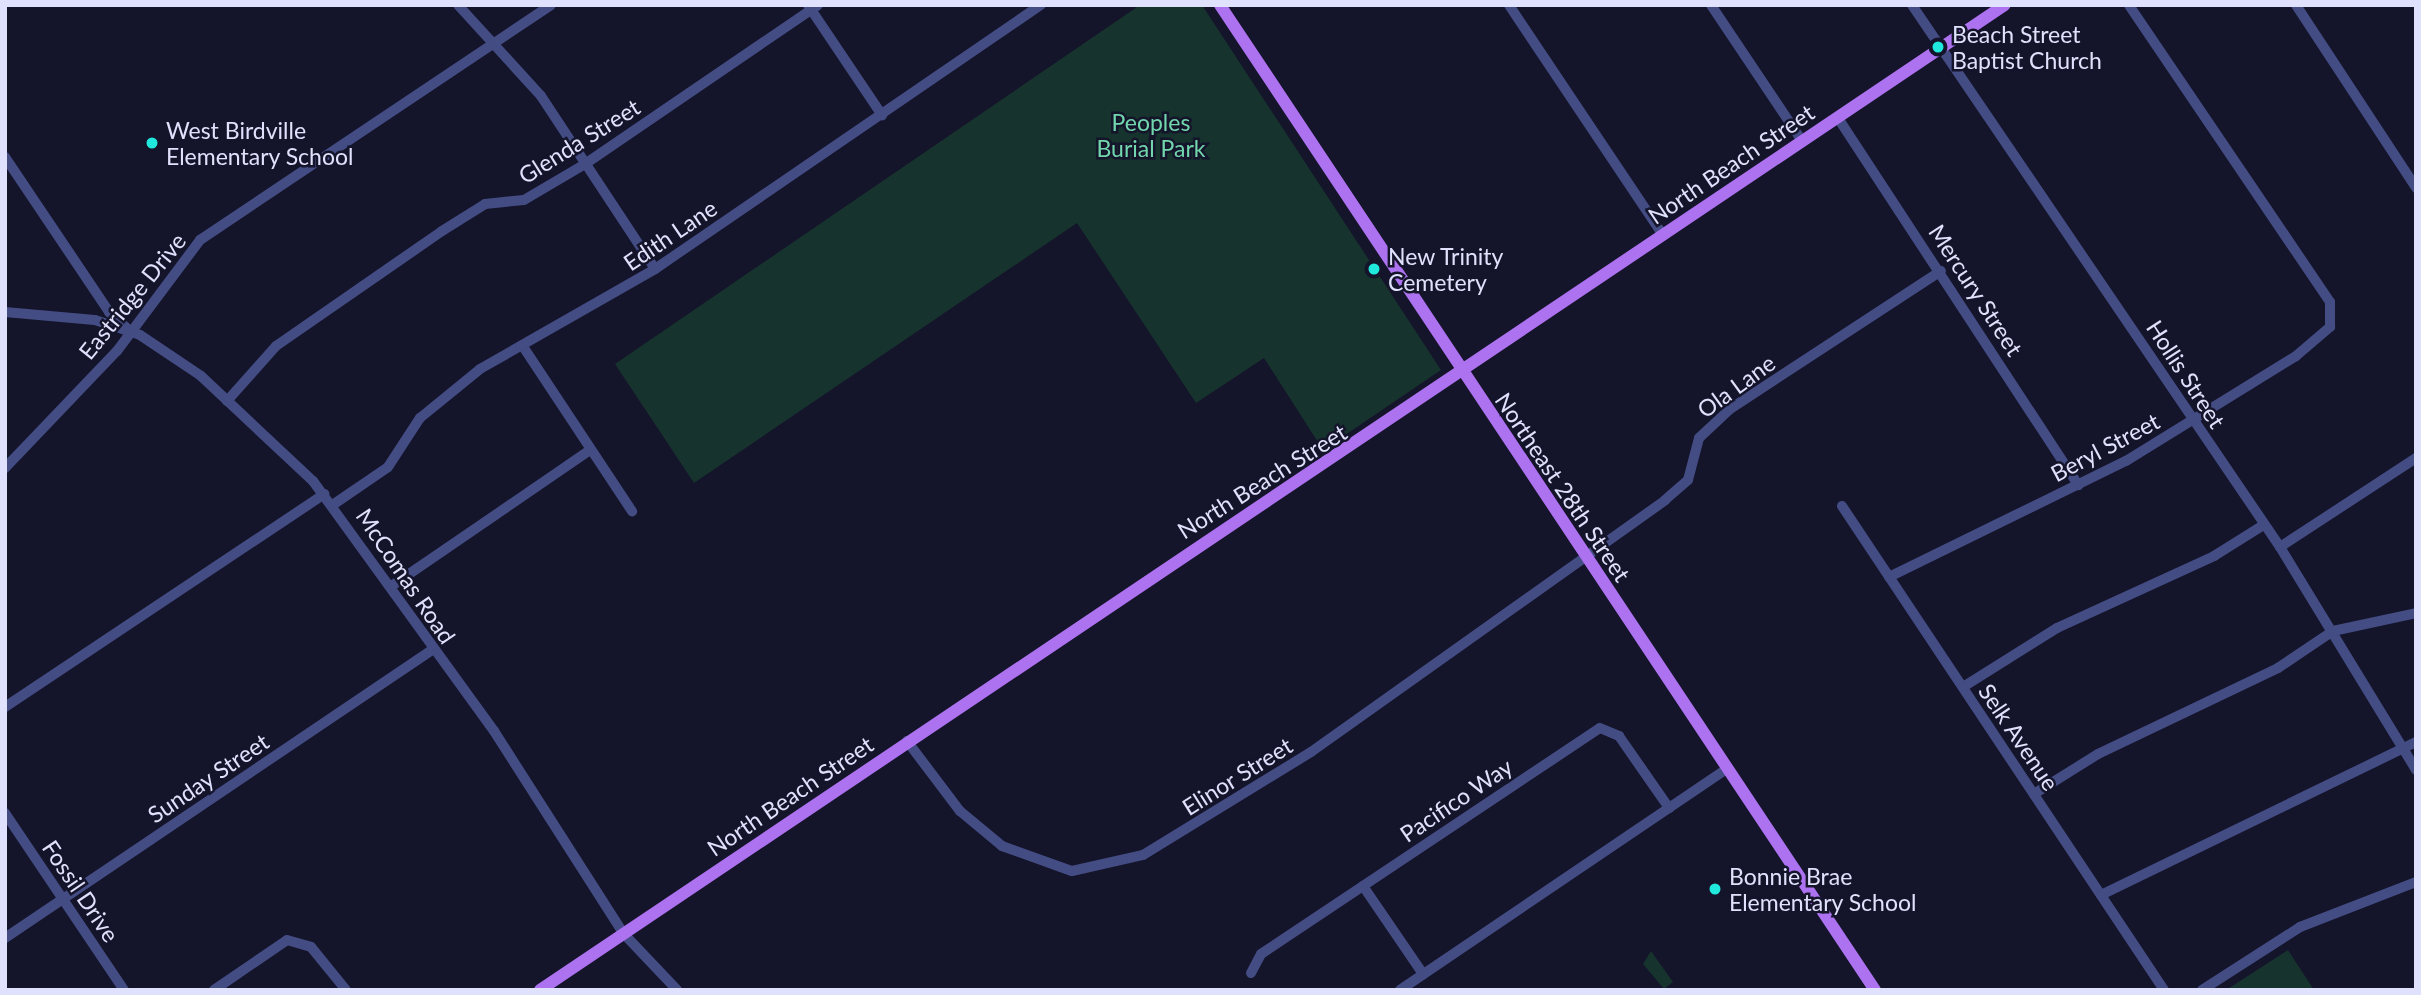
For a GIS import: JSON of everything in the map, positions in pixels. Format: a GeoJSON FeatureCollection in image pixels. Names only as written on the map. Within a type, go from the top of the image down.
{"type":"FeatureCollection","features":[{"type":"Feature","properties":{"kind":"main road","name":"Northeast 28th Street"},"geometry":{"type":"LineString","coordinates":[[1220,5],[1875,990]]}},
{"type":"Feature","properties":{"kind":"main road","name":"North Beach Street"},"geometry":{"type":"LineString","coordinates":[[540,990],[908,741],[1463,374],[1663,235],[2005,5]]}},
{"type":"Feature","properties":{"kind":"street"},"geometry":{"type":"LineString","coordinates":[[457,5],[541,96],[655,270]]}},
{"type":"Feature","properties":{"kind":"street","name":"Eastridge Drive"},"geometry":{"type":"LineString","coordinates":[[5,468],[131,331],[200,240],[551,5]]}},
{"type":"Feature","properties":{"kind":"street","name":"Edith Lane"},"geometry":{"type":"LineString","coordinates":[[334,504],[388,467],[420,418],[480,369],[524,348],[655,270],[1041,5]]}},
{"type":"Feature","properties":{"kind":"street"},"geometry":{"type":"LineString","coordinates":[[1509,5],[1663,235]]}},
{"type":"Feature","properties":{"kind":"street"},"geometry":{"type":"LineString","coordinates":[[1711,5],[1802,141]]}},
{"type":"Feature","properties":{"kind":"street","name":"Hollis Street"},"geometry":{"type":"LineString","coordinates":[[1912,5],[2262,526],[2280,547],[2416,771]]}},
{"type":"Feature","properties":{"kind":"street","name":"Beryl Street"},"geometry":{"type":"LineString","coordinates":[[1889,577],[2078,485],[2193,421],[2327,330],[2330,302],[2129,5]]}},
{"type":"Feature","properties":{"kind":"street"},"geometry":{"type":"LineString","coordinates":[[2296,5],[2416,188]]}},
{"type":"Feature","properties":{"kind":"street"},"geometry":{"type":"LineString","coordinates":[[813,7],[881,115]]}},
{"type":"Feature","properties":{"kind":"street","name":"Glenda Street"},"geometry":{"type":"LineString","coordinates":[[227,401],[276,346],[442,231],[485,204],[524,200],[585,164],[813,7]]}},
{"type":"Feature","properties":{"kind":"street","name":"Mercury Street"},"geometry":{"type":"LineString","coordinates":[[1838,118],[1941,271],[2078,485]]}},
{"type":"Feature","properties":{"kind":"street"},"geometry":{"type":"LineString","coordinates":[[5,157],[109,312],[131,331]]}},
{"type":"Feature","properties":{"kind":"street","name":"Ola Lane"},"geometry":{"type":"LineString","coordinates":[[1585,557],[1688,480],[1699,438],[1730,409],[1941,271]]}},
{"type":"Feature","properties":{"kind":"street","name":"McComas Road"},"geometry":{"type":"LineString","coordinates":[[5,312],[95,320],[131,331],[227,401],[334,504],[393,585],[432,650],[494,731],[623,933],[677,990]]}},
{"type":"Feature","properties":{"kind":"street"},"geometry":{"type":"LineString","coordinates":[[524,348],[632,511]]}},
{"type":"Feature","properties":{"kind":"street"},"geometry":{"type":"LineString","coordinates":[[393,585],[590,450]]}},
{"type":"Feature","properties":{"kind":"street"},"geometry":{"type":"LineString","coordinates":[[2280,547],[2416,458]]}},
{"type":"Feature","properties":{"kind":"street"},"geometry":{"type":"LineString","coordinates":[[5,707],[324,495]]}},
{"type":"Feature","properties":{"kind":"street","name":"Selk Avenue"},"geometry":{"type":"LineString","coordinates":[[1842,506],[2164,990]]}},
{"type":"Feature","properties":{"kind":"street"},"geometry":{"type":"LineString","coordinates":[[1963,687],[2057,628],[2214,556],[2262,526]]}},
{"type":"Feature","properties":{"kind":"street","name":"Elinor Street"},"geometry":{"type":"LineString","coordinates":[[908,741],[960,811],[1002,846],[1072,871],[1103,869],[1174,839],[1311,752],[1585,557]]}},
{"type":"Feature","properties":{"kind":"street"},"geometry":{"type":"LineString","coordinates":[[2034,794],[2098,754],[2278,668],[2333,631],[2416,613]]}},
{"type":"Feature","properties":{"kind":"street","name":"Sunday Street"},"geometry":{"type":"LineString","coordinates":[[5,937],[432,650]]}},
{"type":"Feature","properties":{"kind":"street","name":"Pacifico Way"},"geometry":{"type":"LineString","coordinates":[[1251,973],[1261,954],[1600,728],[1619,736],[1669,808]]}},
{"type":"Feature","properties":{"kind":"street"},"geometry":{"type":"LineString","coordinates":[[2101,895],[2400,747],[2416,742]]}},
{"type":"Feature","properties":{"kind":"street"},"geometry":{"type":"LineString","coordinates":[[1400,990],[1727,769]]}},
{"type":"Feature","properties":{"kind":"street","name":"Fossil Drive"},"geometry":{"type":"LineString","coordinates":[[5,813],[124,990]]}},
{"type":"Feature","properties":{"kind":"street"},"geometry":{"type":"LineString","coordinates":[[2202,990],[2300,927],[2416,881]]}},
{"type":"Feature","properties":{"kind":"street"},"geometry":{"type":"LineString","coordinates":[[1363,886],[1423,974]]}},
{"type":"Feature","properties":{"kind":"street"},"geometry":{"type":"LineString","coordinates":[[214,990],[287,940],[311,947],[346,990]]}},
{"type":"Feature","properties":{"kind":"green space","name":"Peoples Burial Park"},"geometry":{"type":"Polygon","coordinates":[[[1140,5],[1202,5],[1441,370],[1323,450],[1264,358],[1196,403],[1077,223],[694,483],[615,364],[1140,5]]]}},
{"type":"Feature","properties":{"kind":"green space"},"geometry":{"type":"Polygon","coordinates":[[[2288,950],[2314,990],[2226,990],[2288,950]]]}},
{"type":"Feature","properties":{"kind":"green space"},"geometry":{"type":"Polygon","coordinates":[[[1651,951],[1673,982],[1664,989],[1643,964],[1651,951]]]}},
{"type":"Feature","properties":{"kind":"place","name":"Beach Street Baptist Church"},"geometry":{"type":"Point","coordinates":[1938,47]}},
{"type":"Feature","properties":{"kind":"place","name":"West Birdville Elementary School"},"geometry":{"type":"Point","coordinates":[152,143]}},
{"type":"Feature","properties":{"kind":"place","name":"New Trinity Cemetery"},"geometry":{"type":"Point","coordinates":[1374,269]}},
{"type":"Feature","properties":{"kind":"place","name":"Bonnie Brae Elementary School"},"geometry":{"type":"Point","coordinates":[1715,889]}}]}
